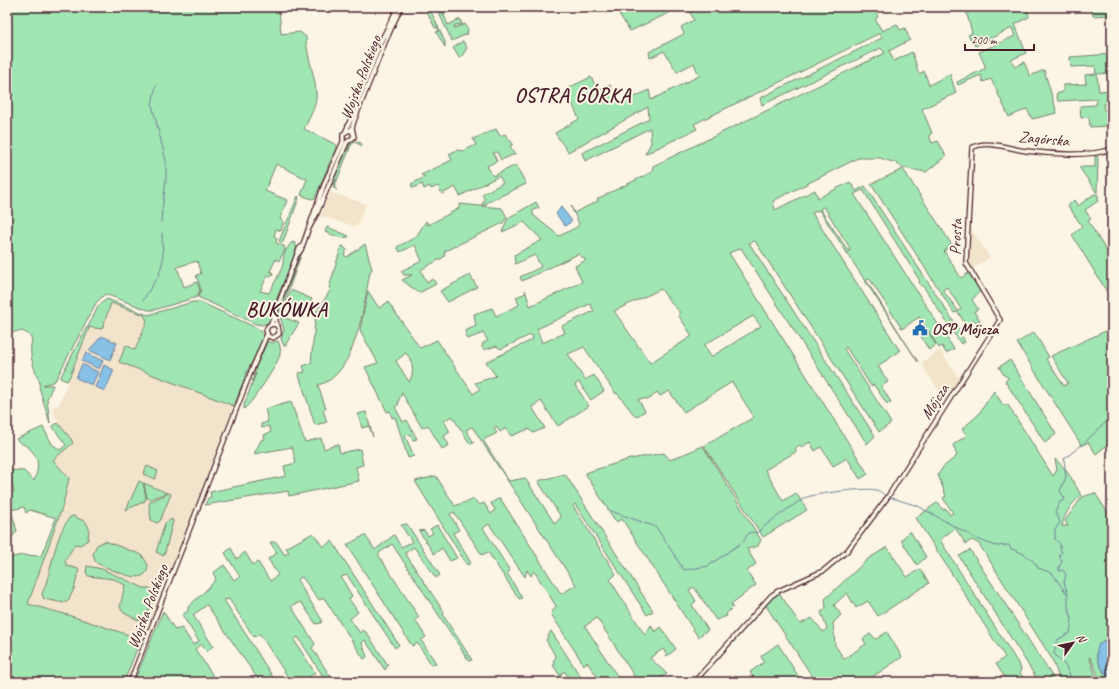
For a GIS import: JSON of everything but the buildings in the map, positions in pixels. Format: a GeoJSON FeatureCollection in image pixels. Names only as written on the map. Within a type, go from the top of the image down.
{"type":"FeatureCollection","features":[{"type":"Feature","properties":{"kind":"main road","name":"Wojska Polskiego"},"geometry":{"type":"LineString","coordinates":[[346,131],[381,41],[398,7]]}},
{"type":"Feature","properties":{"kind":"main road","name":"Wojska Polskiego"},"geometry":{"type":"LineString","coordinates":[[354,133],[352,128],[354,121],[401,7]]}},
{"type":"Feature","properties":{"kind":"main road"},"geometry":{"type":"LineString","coordinates":[[350,130],[354,133],[353,138],[348,140],[345,140],[343,136],[344,132],[346,131],[350,130]]}},
{"type":"Feature","properties":{"kind":"main road","name":"Wojska Polskiego"},"geometry":{"type":"LineString","coordinates":[[271,324],[298,254],[301,252],[327,177],[343,142],[343,136]]}},
{"type":"Feature","properties":{"kind":"main road","name":"Wojska Polskiego"},"geometry":{"type":"LineString","coordinates":[[308,230],[317,213],[348,140]]}},
{"type":"Feature","properties":{"kind":"main road","name":"Zagórska"},"geometry":{"type":"LineString","coordinates":[[974,146],[996,145],[1028,151],[1096,154],[1112,149]]}},
{"type":"Feature","properties":{"kind":"main road","name":"Prosta"},"geometry":{"type":"LineString","coordinates":[[974,146],[972,152],[966,263],[1000,320]]}},
{"type":"Feature","properties":{"kind":"main road","name":"Wojska Polskiego"},"geometry":{"type":"LineString","coordinates":[[276,313],[276,322],[278,326]]}},
{"type":"Feature","properties":{"kind":"main road","name":"Mójcza"},"geometry":{"type":"LineString","coordinates":[[694,682],[771,596],[778,591],[819,574],[835,563],[854,543],[887,497],[1000,320]]}},
{"type":"Feature","properties":{"kind":"main road"},"geometry":{"type":"LineString","coordinates":[[271,324],[278,326],[278,334],[272,338],[267,334],[266,328],[271,324]]}},
{"type":"Feature","properties":{"kind":"main road","name":"Wojska Polskiego"},"geometry":{"type":"LineString","coordinates":[[130,682],[210,474],[267,334]]}},
{"type":"Feature","properties":{"kind":"main road","name":"Wojska Polskiego"},"geometry":{"type":"LineString","coordinates":[[262,348],[272,338]]}},
{"type":"Feature","properties":{"kind":"shaded area"},"geometry":{"type":"Polygon","coordinates":[[[330,192],[366,204],[357,227],[320,216],[330,192]]]}},
{"type":"Feature","properties":{"kind":"shaded area"},"geometry":{"type":"Polygon","coordinates":[[[969,226],[990,257],[971,270],[968,260],[969,226]]]}},
{"type":"Feature","properties":{"kind":"shaded area"},"geometry":{"type":"Polygon","coordinates":[[[111,303],[145,315],[147,321],[135,351],[126,346],[119,362],[234,406],[146,631],[144,631],[141,639],[68,615],[28,604],[63,505],[69,478],[52,460],[72,443],[58,423],[52,407],[59,405],[89,327],[102,329],[111,303]]]}},
{"type":"Feature","properties":{"kind":"shaded area"},"geometry":{"type":"Polygon","coordinates":[[[940,350],[959,378],[951,392],[946,385],[941,388],[948,398],[945,401],[921,363],[940,350]]]}},
{"type":"Feature","properties":{"kind":"green space"},"geometry":{"type":"Polygon","coordinates":[[[7,7],[279,7],[281,34],[300,32],[306,37],[315,85],[316,99],[313,111],[304,129],[337,145],[315,198],[312,199],[301,195],[307,179],[276,164],[265,191],[287,200],[280,219],[284,221],[281,231],[276,229],[274,236],[277,238],[276,243],[284,246],[285,250],[279,261],[276,259],[270,271],[273,273],[271,277],[268,275],[260,291],[269,293],[282,267],[285,253],[292,242],[295,243],[297,249],[274,306],[296,253],[271,320],[263,325],[256,324],[198,297],[201,290],[196,275],[201,274],[197,261],[177,267],[184,287],[197,282],[200,290],[197,297],[154,310],[148,310],[105,294],[96,303],[55,381],[43,385],[53,385],[47,399],[50,423],[39,387],[40,383],[32,361],[32,339],[27,333],[21,331],[7,334],[7,7]]]}},
{"type":"Feature","properties":{"kind":"green space"},"geometry":{"type":"Polygon","coordinates":[[[409,7],[429,7],[445,42],[445,47],[436,32],[439,31],[437,27],[435,28],[426,10],[420,11],[409,7]]]}},
{"type":"Feature","properties":{"kind":"green space"},"geometry":{"type":"Polygon","coordinates":[[[436,7],[439,9],[439,7],[444,7],[441,9],[442,13],[455,7],[455,9],[442,15],[444,15],[448,25],[460,19],[462,24],[455,25],[454,28],[465,24],[468,30],[467,34],[452,41],[436,7]]]}},
{"type":"Feature","properties":{"kind":"green space"},"geometry":{"type":"Polygon","coordinates":[[[632,7],[682,7],[630,31],[619,14],[632,7]]]}},
{"type":"Feature","properties":{"kind":"green space"},"geometry":{"type":"Polygon","coordinates":[[[700,7],[886,7],[876,12],[878,17],[875,19],[882,31],[897,24],[900,30],[905,28],[910,40],[889,51],[894,61],[912,52],[919,74],[924,71],[929,85],[950,74],[956,93],[922,109],[932,133],[929,135],[932,143],[938,141],[946,156],[926,172],[903,168],[896,163],[880,158],[858,158],[773,201],[775,210],[815,190],[818,198],[850,182],[856,191],[865,186],[958,328],[965,342],[961,344],[923,286],[921,286],[920,281],[863,190],[854,194],[954,349],[946,353],[942,346],[939,348],[919,317],[902,329],[869,278],[866,280],[918,362],[819,210],[812,213],[900,351],[878,366],[888,382],[881,386],[891,402],[887,404],[874,385],[871,386],[846,347],[844,349],[891,423],[879,432],[755,241],[749,243],[875,436],[867,444],[741,248],[729,253],[868,474],[860,479],[847,458],[833,466],[821,447],[815,451],[810,442],[802,447],[799,445],[795,449],[797,451],[765,470],[783,501],[796,493],[807,510],[763,537],[704,446],[754,417],[732,382],[684,412],[669,391],[660,396],[657,392],[650,399],[638,399],[645,411],[636,417],[617,393],[616,394],[584,347],[568,354],[585,380],[594,375],[604,391],[591,400],[579,382],[575,385],[589,406],[558,426],[541,401],[532,407],[545,428],[533,433],[529,429],[511,436],[506,428],[500,432],[496,426],[494,428],[497,433],[483,440],[509,481],[525,478],[555,524],[561,517],[538,481],[565,474],[653,611],[647,615],[575,504],[573,506],[616,574],[610,580],[645,635],[651,625],[655,632],[661,627],[676,649],[667,656],[663,649],[650,658],[667,674],[653,682],[638,682],[597,618],[585,626],[621,682],[601,682],[587,662],[584,665],[551,614],[556,606],[534,571],[531,576],[527,570],[525,577],[489,524],[483,528],[510,571],[507,573],[522,598],[519,599],[488,552],[482,555],[454,512],[450,514],[459,530],[453,533],[471,563],[467,565],[415,481],[436,476],[455,506],[474,499],[479,505],[484,503],[491,514],[495,510],[491,503],[500,498],[561,594],[576,585],[473,428],[471,427],[466,430],[474,443],[470,444],[452,416],[444,421],[450,432],[444,436],[449,445],[442,449],[428,425],[422,428],[402,393],[398,402],[399,404],[395,407],[403,422],[407,420],[417,439],[413,440],[410,434],[405,436],[414,456],[408,458],[395,417],[392,418],[390,411],[387,412],[365,367],[378,363],[360,330],[368,291],[379,308],[388,302],[420,348],[437,340],[473,394],[480,389],[475,383],[496,376],[486,362],[532,340],[533,336],[530,335],[501,349],[496,346],[484,350],[482,347],[483,343],[488,341],[483,333],[468,339],[466,338],[465,331],[476,326],[474,314],[492,308],[496,316],[519,305],[516,297],[526,293],[530,306],[582,282],[575,266],[586,260],[578,254],[522,281],[520,277],[541,267],[535,255],[515,264],[514,255],[542,240],[524,222],[502,232],[508,218],[536,202],[539,208],[533,210],[533,215],[559,236],[577,227],[579,224],[574,213],[598,201],[597,199],[652,172],[653,166],[885,53],[881,48],[762,105],[760,98],[882,38],[880,33],[694,124],[697,129],[645,154],[651,143],[650,128],[585,161],[582,153],[649,119],[648,107],[568,152],[555,133],[579,119],[566,89],[591,77],[598,90],[610,85],[620,104],[649,90],[651,100],[699,76],[694,63],[677,72],[664,51],[650,58],[649,52],[684,34],[681,27],[694,20],[690,12],[700,7]],[[824,207],[820,209],[849,252],[850,248],[824,207]],[[661,289],[614,311],[650,363],[692,336],[679,316],[679,311],[661,289]],[[590,304],[537,329],[542,343],[565,333],[562,326],[594,311],[590,304]],[[753,316],[704,345],[711,357],[761,326],[753,316]],[[406,353],[396,361],[409,382],[413,371],[406,353]]]}},
{"type":"Feature","properties":{"kind":"green space"},"geometry":{"type":"Polygon","coordinates":[[[965,7],[1027,7],[1029,17],[1015,24],[1026,53],[1011,60],[1015,67],[1024,62],[1030,76],[1044,70],[1057,113],[1032,119],[1027,109],[1009,117],[991,79],[983,82],[981,75],[958,85],[957,82],[986,68],[979,52],[1015,36],[1012,28],[975,46],[968,35],[972,33],[965,7]]]}},
{"type":"Feature","properties":{"kind":"green space"},"geometry":{"type":"Polygon","coordinates":[[[1091,7],[1112,7],[1112,15],[1093,16],[1091,7]]]}},
{"type":"Feature","properties":{"kind":"green space"},"geometry":{"type":"Polygon","coordinates":[[[463,41],[467,48],[460,59],[453,48],[463,41]]]}},
{"type":"Feature","properties":{"kind":"green space"},"geometry":{"type":"Polygon","coordinates":[[[1112,54],[1112,73],[1097,74],[1099,91],[1112,90],[1112,95],[1107,96],[1107,100],[1112,99],[1112,103],[1103,104],[1104,110],[1108,110],[1109,126],[1090,127],[1089,117],[1081,118],[1080,106],[1096,105],[1096,99],[1058,101],[1056,94],[1063,92],[1063,85],[1086,84],[1085,75],[1096,74],[1095,66],[1071,67],[1070,57],[1112,54]]]}},
{"type":"Feature","properties":{"kind":"green space"},"geometry":{"type":"Polygon","coordinates":[[[496,129],[500,136],[505,134],[513,144],[510,146],[515,154],[501,160],[497,152],[493,153],[497,161],[487,166],[493,176],[516,165],[526,184],[486,203],[486,205],[481,205],[485,200],[482,194],[503,183],[499,176],[460,196],[455,187],[442,194],[438,186],[431,189],[430,186],[424,189],[422,184],[413,188],[411,184],[425,177],[421,175],[452,160],[449,154],[457,150],[463,151],[476,145],[473,139],[496,129]]]}},
{"type":"Feature","properties":{"kind":"green space"},"geometry":{"type":"Polygon","coordinates":[[[356,141],[361,143],[362,146],[355,142],[351,145],[334,188],[336,179],[332,185],[332,183],[350,144],[356,141]]]}},
{"type":"Feature","properties":{"kind":"green space"},"geometry":{"type":"Polygon","coordinates":[[[1095,156],[1097,156],[1098,159],[1097,193],[1079,167],[1095,167],[1095,156]]]}},
{"type":"Feature","properties":{"kind":"green space"},"geometry":{"type":"Polygon","coordinates":[[[903,169],[952,245],[944,251],[961,278],[969,273],[980,291],[972,300],[978,309],[974,312],[980,320],[976,322],[974,320],[965,324],[958,312],[954,313],[871,184],[903,169]],[[947,287],[943,290],[958,311],[961,309],[947,287]]]}},
{"type":"Feature","properties":{"kind":"green space"},"geometry":{"type":"Polygon","coordinates":[[[1094,194],[1098,195],[1098,201],[1085,210],[1091,219],[1088,221],[1112,260],[1112,300],[1072,235],[1082,226],[1068,206],[1074,200],[1078,206],[1094,194]]]}},
{"type":"Feature","properties":{"kind":"green space"},"geometry":{"type":"Polygon","coordinates":[[[298,196],[299,198],[283,242],[281,243],[279,241],[298,196]]]}},
{"type":"Feature","properties":{"kind":"green space"},"geometry":{"type":"Polygon","coordinates":[[[460,204],[502,208],[507,217],[503,223],[445,251],[444,257],[422,269],[421,271],[427,282],[433,279],[436,284],[419,293],[402,280],[412,275],[404,275],[401,271],[422,261],[415,245],[400,252],[397,247],[416,237],[426,221],[428,225],[458,209],[460,204]]]}},
{"type":"Feature","properties":{"kind":"green space"},"geometry":{"type":"Polygon","coordinates":[[[327,227],[349,236],[341,238],[325,232],[327,227]]]}},
{"type":"Feature","properties":{"kind":"green space"},"geometry":{"type":"Polygon","coordinates":[[[365,244],[372,269],[370,272],[361,319],[350,354],[341,368],[331,379],[318,385],[326,409],[323,410],[327,422],[315,425],[299,373],[305,372],[303,366],[311,363],[316,311],[331,289],[329,288],[341,247],[343,246],[347,250],[344,255],[347,257],[365,244]]]}},
{"type":"Feature","properties":{"kind":"green space"},"geometry":{"type":"Polygon","coordinates":[[[302,252],[278,320],[277,320],[282,300],[302,252]]]}},
{"type":"Feature","properties":{"kind":"green space"},"geometry":{"type":"Polygon","coordinates":[[[470,275],[477,287],[448,302],[440,291],[470,275]]]}},
{"type":"Feature","properties":{"kind":"green space"},"geometry":{"type":"Polygon","coordinates":[[[291,290],[312,299],[308,310],[286,302],[291,290]]]}},
{"type":"Feature","properties":{"kind":"green space"},"geometry":{"type":"Polygon","coordinates":[[[107,299],[148,315],[193,302],[200,302],[257,328],[262,332],[265,339],[248,369],[234,406],[119,362],[126,345],[135,350],[147,321],[144,315],[111,303],[102,329],[88,327],[99,305],[107,299]]]}},
{"type":"Feature","properties":{"kind":"green space"},"geometry":{"type":"Polygon","coordinates":[[[280,316],[299,323],[286,346],[284,346],[281,339],[284,330],[280,316]]]}},
{"type":"Feature","properties":{"kind":"green space"},"geometry":{"type":"Polygon","coordinates":[[[87,327],[89,328],[70,376],[67,381],[60,378],[87,327]]]}},
{"type":"Feature","properties":{"kind":"green space"},"geometry":{"type":"Polygon","coordinates":[[[1112,328],[1112,441],[1096,454],[1088,442],[1082,446],[1017,343],[1034,332],[1049,357],[1046,359],[1064,386],[1068,383],[1051,356],[1112,328]]]}},
{"type":"Feature","properties":{"kind":"green space"},"geometry":{"type":"Polygon","coordinates":[[[927,330],[936,345],[929,350],[920,335],[927,330]]]}},
{"type":"Feature","properties":{"kind":"green space"},"geometry":{"type":"Polygon","coordinates":[[[268,341],[271,343],[278,341],[280,346],[280,354],[265,383],[244,409],[244,405],[256,373],[252,382],[255,368],[268,341]]]}},
{"type":"Feature","properties":{"kind":"green space"},"geometry":{"type":"Polygon","coordinates":[[[1010,360],[1056,434],[1045,443],[1005,381],[1009,378],[1004,375],[999,367],[1010,360]]]}},
{"type":"Feature","properties":{"kind":"green space"},"geometry":{"type":"Polygon","coordinates":[[[994,391],[1003,405],[1008,405],[1053,476],[1057,470],[1055,459],[1067,472],[1079,491],[1081,496],[1069,509],[1062,526],[1068,526],[1065,521],[1082,497],[1095,493],[1112,519],[1112,637],[1101,642],[1096,654],[1104,673],[1110,676],[1112,682],[1101,682],[1089,657],[1098,682],[1058,682],[1058,675],[1052,659],[979,544],[972,540],[966,544],[955,528],[940,540],[1021,668],[1020,673],[1026,682],[1008,682],[996,664],[1005,657],[916,518],[938,502],[943,510],[946,509],[950,515],[953,513],[943,498],[946,496],[938,475],[943,467],[957,456],[953,445],[967,435],[962,429],[978,415],[994,391]]]}},
{"type":"Feature","properties":{"kind":"green space"},"geometry":{"type":"Polygon","coordinates":[[[291,402],[305,442],[321,438],[324,449],[338,444],[340,453],[360,449],[363,465],[356,467],[359,481],[289,496],[288,491],[205,505],[208,498],[211,497],[210,492],[286,476],[284,466],[296,463],[292,447],[254,454],[261,440],[265,439],[264,435],[271,432],[269,426],[262,428],[261,424],[268,422],[265,409],[291,402]]]}},
{"type":"Feature","properties":{"kind":"green space"},"geometry":{"type":"Polygon","coordinates":[[[366,412],[373,437],[369,426],[362,428],[358,414],[366,412]]]}},
{"type":"Feature","properties":{"kind":"green space"},"geometry":{"type":"Polygon","coordinates":[[[58,423],[73,443],[53,460],[69,478],[63,505],[28,604],[68,615],[141,639],[124,682],[7,682],[7,558],[23,555],[41,556],[56,518],[30,510],[26,513],[24,507],[11,510],[17,531],[7,544],[7,494],[14,492],[9,470],[24,471],[34,481],[38,467],[37,459],[29,448],[16,439],[43,427],[52,444],[60,450],[66,445],[52,426],[58,423]]]}},
{"type":"Feature","properties":{"kind":"green space"},"geometry":{"type":"Polygon","coordinates":[[[703,446],[761,540],[758,546],[747,549],[756,564],[747,571],[756,585],[731,604],[733,607],[726,614],[727,616],[716,620],[694,587],[689,590],[696,601],[692,605],[708,630],[698,637],[622,519],[616,522],[585,473],[630,459],[664,453],[670,460],[703,446]]]}},
{"type":"Feature","properties":{"kind":"green space"},"geometry":{"type":"Polygon","coordinates":[[[147,466],[158,471],[155,479],[143,474],[147,466]]]}},
{"type":"Feature","properties":{"kind":"green space"},"geometry":{"type":"Polygon","coordinates":[[[139,481],[143,483],[146,498],[145,501],[126,510],[139,481]]]}},
{"type":"Feature","properties":{"kind":"green space"},"geometry":{"type":"Polygon","coordinates":[[[144,483],[167,493],[150,499],[147,498],[144,483]]]}},
{"type":"Feature","properties":{"kind":"green space"},"geometry":{"type":"Polygon","coordinates":[[[169,493],[171,494],[160,521],[157,523],[151,520],[149,504],[151,501],[169,493]]]}},
{"type":"Feature","properties":{"kind":"green space"},"geometry":{"type":"Polygon","coordinates":[[[73,516],[86,522],[89,528],[88,540],[80,545],[75,544],[65,561],[67,566],[79,569],[74,589],[68,601],[64,603],[44,599],[42,594],[60,535],[64,525],[70,517],[73,516]]]}},
{"type":"Feature","properties":{"kind":"green space"},"geometry":{"type":"Polygon","coordinates":[[[172,519],[173,521],[164,556],[156,552],[165,523],[172,519]]]}},
{"type":"Feature","properties":{"kind":"green space"},"geometry":{"type":"Polygon","coordinates":[[[407,524],[440,575],[436,578],[414,547],[405,553],[444,612],[443,615],[472,660],[469,661],[392,544],[379,553],[379,556],[419,617],[415,620],[426,637],[421,640],[436,663],[432,665],[417,643],[412,646],[347,545],[365,535],[375,550],[394,535],[401,547],[412,542],[401,525],[407,524]]]}},
{"type":"Feature","properties":{"kind":"green space"},"geometry":{"type":"Polygon","coordinates":[[[437,525],[457,558],[450,561],[442,548],[434,554],[419,531],[424,530],[428,536],[433,533],[430,529],[437,525]]]}},
{"type":"Feature","properties":{"kind":"green space"},"geometry":{"type":"Polygon","coordinates":[[[910,531],[926,557],[917,565],[901,540],[910,531]]]}},
{"type":"Feature","properties":{"kind":"green space"},"geometry":{"type":"Polygon","coordinates":[[[313,533],[323,547],[332,541],[399,645],[395,648],[347,575],[341,577],[352,596],[349,599],[358,612],[350,619],[360,633],[362,630],[366,632],[388,665],[385,670],[365,640],[362,643],[367,657],[364,659],[324,598],[319,600],[302,577],[297,580],[322,620],[321,623],[316,624],[301,602],[291,606],[315,644],[312,648],[334,682],[326,681],[298,637],[294,640],[315,673],[309,677],[312,682],[291,682],[260,634],[254,637],[229,599],[224,600],[276,682],[260,682],[207,605],[193,615],[213,646],[207,652],[202,644],[195,649],[217,682],[134,682],[163,611],[175,630],[182,628],[193,645],[199,641],[182,615],[188,611],[188,607],[216,579],[213,573],[224,565],[234,580],[240,577],[225,553],[231,548],[237,559],[245,552],[253,565],[258,562],[270,581],[278,575],[268,559],[277,553],[270,542],[276,542],[285,555],[289,552],[286,548],[313,533]]]}},
{"type":"Feature","properties":{"kind":"green space"},"geometry":{"type":"Polygon","coordinates":[[[105,541],[142,555],[148,565],[146,572],[142,576],[135,577],[119,573],[98,564],[95,561],[93,553],[97,545],[105,541]]]}},
{"type":"Feature","properties":{"kind":"green space"},"geometry":{"type":"Polygon","coordinates":[[[887,547],[907,577],[920,569],[929,583],[878,616],[868,601],[856,608],[847,593],[834,605],[841,615],[833,623],[835,645],[844,659],[866,644],[863,639],[870,634],[876,639],[887,632],[902,657],[865,682],[816,682],[764,603],[778,591],[800,624],[812,618],[823,632],[827,629],[821,612],[826,609],[825,599],[868,559],[887,547]]]}},
{"type":"Feature","properties":{"kind":"green space"},"geometry":{"type":"Polygon","coordinates":[[[970,550],[1056,682],[1039,682],[959,556],[970,550]]]}},
{"type":"Feature","properties":{"kind":"green space"},"geometry":{"type":"Polygon","coordinates":[[[87,566],[102,569],[144,588],[150,588],[154,591],[150,608],[143,618],[140,621],[124,613],[120,607],[125,585],[114,579],[88,576],[86,572],[87,566]]]}},
{"type":"Feature","properties":{"kind":"green space"},"geometry":{"type":"Polygon","coordinates":[[[551,631],[584,682],[572,682],[564,671],[560,676],[553,665],[555,664],[553,661],[556,657],[546,640],[551,631]]]}},
{"type":"Feature","properties":{"kind":"green space"},"geometry":{"type":"Polygon","coordinates":[[[778,644],[802,682],[756,682],[750,672],[764,662],[761,656],[778,644]]]}},
{"type":"Feature","properties":{"kind":"water"},"geometry":{"type":"Polygon","coordinates":[[[561,207],[572,221],[565,226],[556,214],[561,207]]]}},
{"type":"Feature","properties":{"kind":"water"},"geometry":{"type":"Polygon","coordinates":[[[102,336],[117,343],[110,360],[89,350],[102,336]]]}},
{"type":"Feature","properties":{"kind":"water"},"geometry":{"type":"Polygon","coordinates":[[[86,353],[103,361],[99,369],[82,361],[86,353]]]}},
{"type":"Feature","properties":{"kind":"water"},"geometry":{"type":"Polygon","coordinates":[[[82,364],[98,372],[92,385],[76,378],[82,364]]]}},
{"type":"Feature","properties":{"kind":"water"},"geometry":{"type":"Polygon","coordinates":[[[104,365],[114,370],[105,391],[95,387],[104,365]]]}},
{"type":"Feature","properties":{"kind":"water"},"geometry":{"type":"Polygon","coordinates":[[[1112,637],[1112,681],[1098,662],[1097,651],[1099,644],[1112,637]]]}},
{"type":"Feature","properties":{"kind":"waterway"},"geometry":{"type":"LineString","coordinates":[[156,85],[152,105],[166,161],[166,181],[162,209]]}},
{"type":"Feature","properties":{"kind":"waterway"},"geometry":{"type":"LineString","coordinates":[[161,222],[162,211]]}},
{"type":"Feature","properties":{"kind":"waterway"},"geometry":{"type":"LineString","coordinates":[[143,300],[159,275],[163,260],[162,233]]}},
{"type":"Feature","properties":{"kind":"waterway"},"geometry":{"type":"LineString","coordinates":[[1073,682],[1065,665],[1054,654],[1057,640],[1070,633],[1072,619],[1068,607],[1068,595],[1064,582],[1066,575],[1063,570],[1059,571],[1059,567],[1062,562],[1059,555],[1062,552],[1060,544],[1055,539],[1055,530],[1060,522],[1055,512],[1060,502],[1065,499],[1060,491],[1066,477],[1064,459],[1083,444],[1112,416]]}},
{"type":"Feature","properties":{"kind":"waterway"},"geometry":{"type":"LineString","coordinates":[[608,510],[656,527],[684,570],[708,566],[744,541],[747,535],[751,532],[757,533],[781,514],[807,497],[863,489],[877,490],[886,496]]}},
{"type":"Feature","properties":{"kind":"waterway"},"geometry":{"type":"LineString","coordinates":[[889,497],[918,506],[977,539],[996,546],[1009,545],[1011,549],[1030,558],[1038,568],[1052,573],[1066,593]]}},
{"type":"Feature","properties":{"kind":"place","name":"OSP Mójcza"},"geometry":{"type":"Point","coordinates":[920,328]}},
{"type":"Feature","properties":{"kind":"district","name":"OSTRA GÓRKA"},"geometry":{"type":"Point","coordinates":[573,95]}},
{"type":"Feature","properties":{"kind":"district","name":"BUKÓWKA"},"geometry":{"type":"Point","coordinates":[287,309]}}]}
